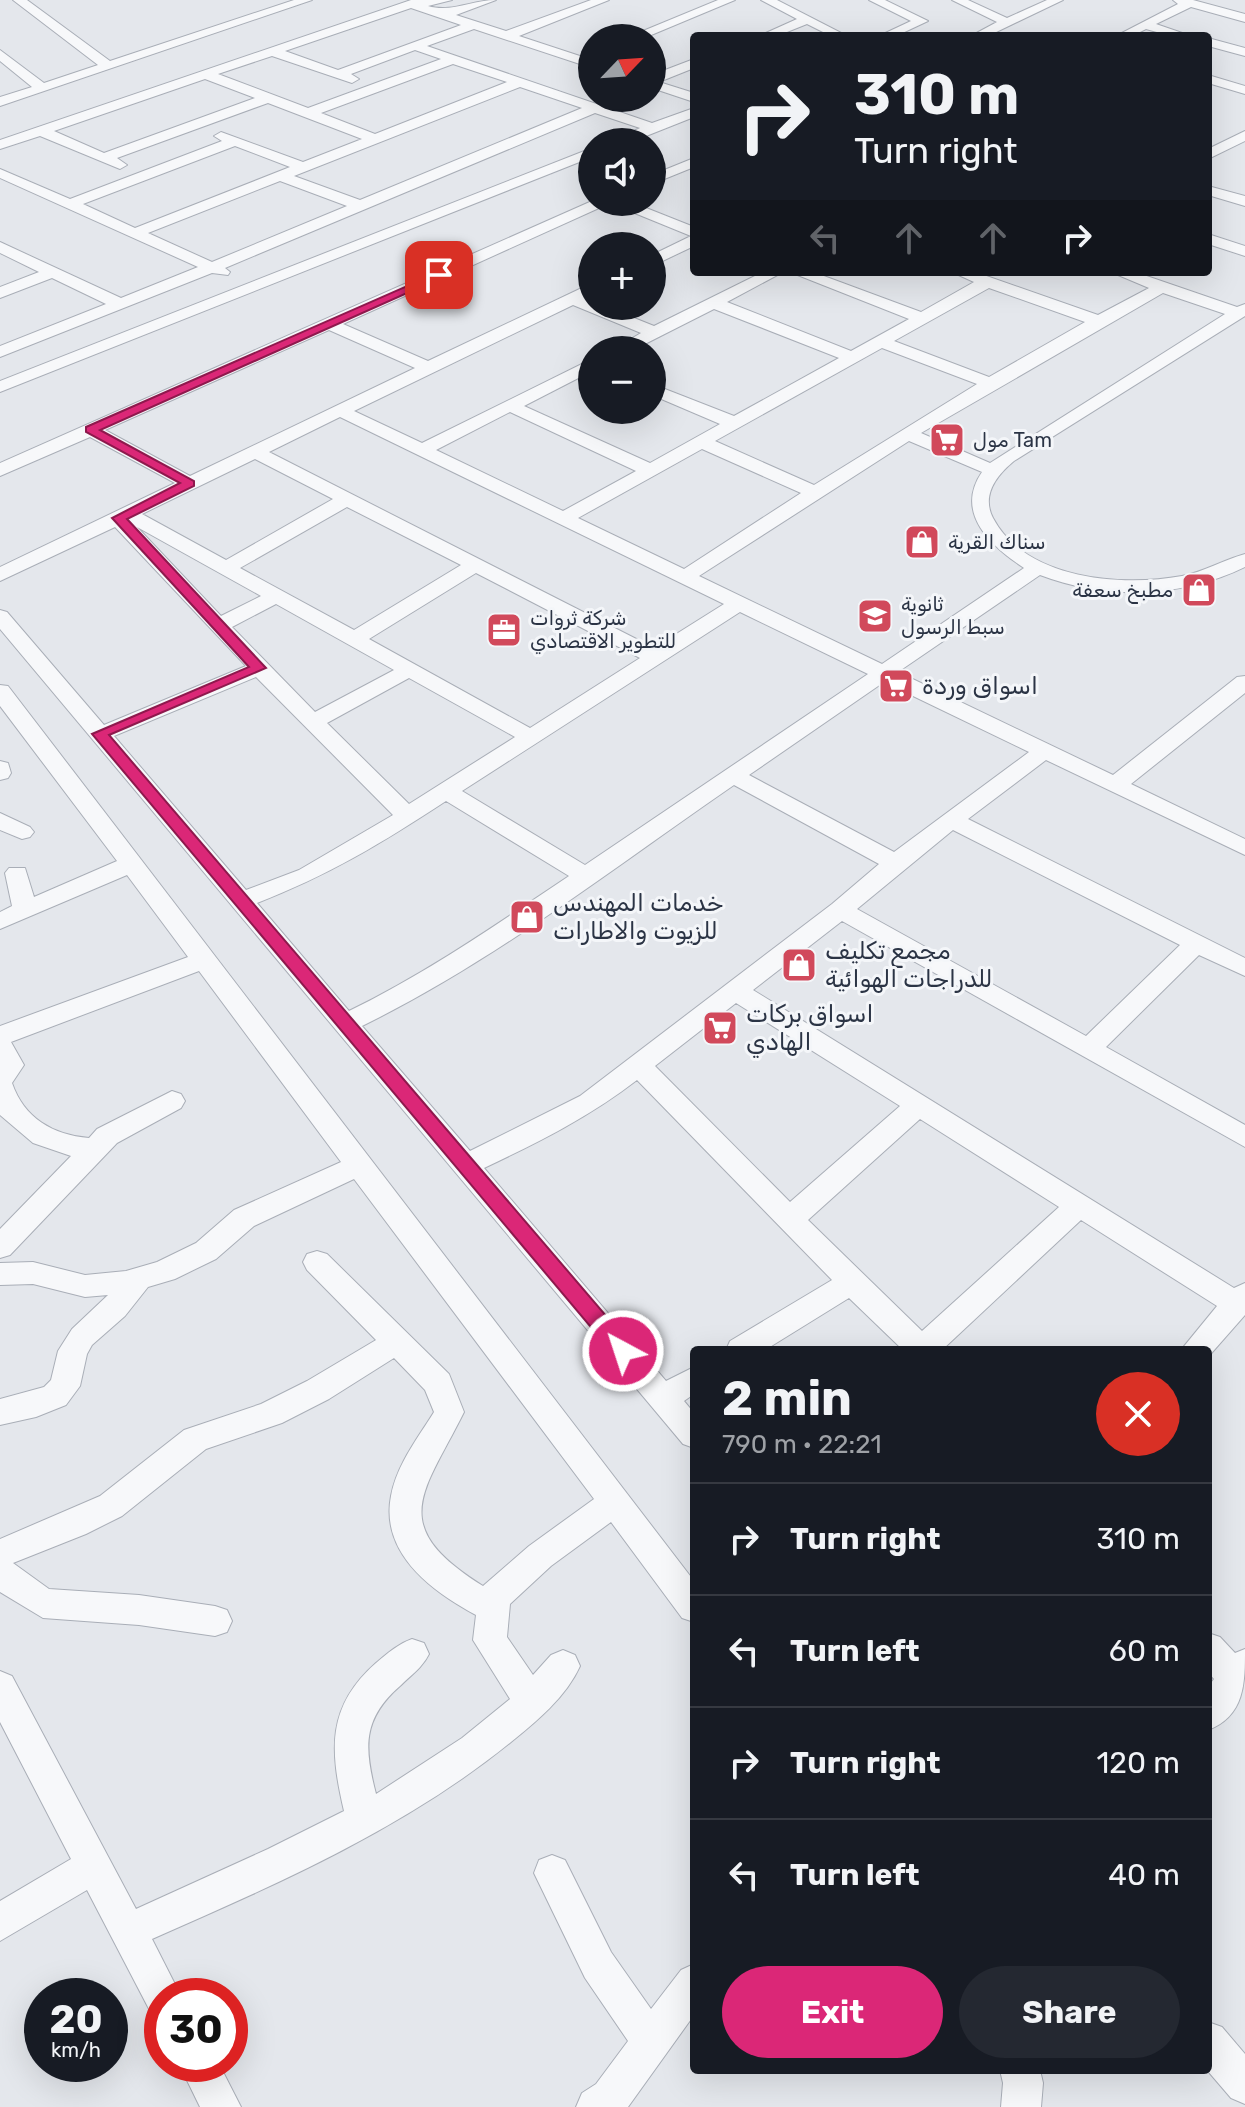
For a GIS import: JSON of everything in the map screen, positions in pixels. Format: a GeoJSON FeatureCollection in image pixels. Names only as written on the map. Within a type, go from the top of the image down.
{"type":"FeatureCollection","features":[{"type":"Feature","properties":{"kind":"street"},"geometry":{"type":"LineString","coordinates":[[0,102],[306,0]]}},
{"type":"Feature","properties":{"kind":"street"},"geometry":{"type":"LineString","coordinates":[[0,145],[404,2],[446,0]]}},
{"type":"Feature","properties":{"kind":"street"},"geometry":{"type":"LineString","coordinates":[[443,15],[490,0]]}},
{"type":"Feature","properties":{"kind":"street"},"geometry":{"type":"LineString","coordinates":[[506,36],[603,0]]}},
{"type":"Feature","properties":{"kind":"street"},"geometry":{"type":"LineString","coordinates":[[666,25],[729,0]]}},
{"type":"Feature","properties":{"kind":"street"},"geometry":{"type":"LineString","coordinates":[[767,0],[832,32]]}},
{"type":"Feature","properties":{"kind":"street"},"geometry":{"type":"LineString","coordinates":[[875,0],[922,21],[895,32]]}},
{"type":"Feature","properties":{"kind":"street"},"geometry":{"type":"LineString","coordinates":[[958,0],[1006,22]]}},
{"type":"Feature","properties":{"kind":"street"},"geometry":{"type":"LineString","coordinates":[[985,32],[1057,0]]}},
{"type":"Feature","properties":{"kind":"street"},"geometry":{"type":"LineString","coordinates":[[1130,32],[1184,1],[1245,18]]}},
{"type":"Feature","properties":{"kind":"street"},"geometry":{"type":"LineString","coordinates":[[404,2],[577,59]]}},
{"type":"Feature","properties":{"kind":"street"},"geometry":{"type":"LineString","coordinates":[[19,4],[108,66]]}},
{"type":"Feature","properties":{"kind":"street"},"geometry":{"type":"LineString","coordinates":[[776,32],[807,20]]}},
{"type":"Feature","properties":{"kind":"street"},"geometry":{"type":"LineString","coordinates":[[338,74],[473,25]]}},
{"type":"Feature","properties":{"kind":"street"},"geometry":{"type":"LineString","coordinates":[[1145,25],[1170,32]]}},
{"type":"Feature","properties":{"kind":"street"},"geometry":{"type":"LineString","coordinates":[[182,42],[238,63]]}},
{"type":"Feature","properties":{"kind":"street"},"geometry":{"type":"LineString","coordinates":[[1212,43],[1245,52]]}},
{"type":"Feature","properties":{"kind":"street"},"geometry":{"type":"LineString","coordinates":[[415,46],[578,102]]}},
{"type":"Feature","properties":{"kind":"street"},"geometry":{"type":"LineString","coordinates":[[272,51],[377,88]]}},
{"type":"Feature","properties":{"kind":"street"},"geometry":{"type":"LineString","coordinates":[[0,54],[42,88]]}},
{"type":"Feature","properties":{"kind":"street"},"geometry":{"type":"LineString","coordinates":[[308,113],[454,59]]}},
{"type":"Feature","properties":{"kind":"street"},"geometry":{"type":"LineString","coordinates":[[666,76],[690,65]]}},
{"type":"Feature","properties":{"kind":"street"},"geometry":{"type":"LineString","coordinates":[[205,74],[376,139]]}},
{"type":"Feature","properties":{"kind":"street"},"geometry":{"type":"LineString","coordinates":[[1212,80],[1245,90]]}},
{"type":"Feature","properties":{"kind":"street"},"geometry":{"type":"LineString","coordinates":[[135,233],[520,82]]}},
{"type":"Feature","properties":{"kind":"street"},"geometry":{"type":"LineString","coordinates":[[666,87],[690,96]]}},
{"type":"Feature","properties":{"kind":"street"},"geometry":{"type":"LineString","coordinates":[[104,158],[267,98]]}},
{"type":"Feature","properties":{"kind":"street"},"geometry":{"type":"LineString","coordinates":[[0,352],[585,112]]}},
{"type":"Feature","properties":{"kind":"street"},"geometry":{"type":"LineString","coordinates":[[606,112],[652,128],[690,114]]}},
{"type":"Feature","properties":{"kind":"street"},"geometry":{"type":"LineString","coordinates":[[193,125],[303,167]]}},
{"type":"Feature","properties":{"kind":"street"},"geometry":{"type":"LineString","coordinates":[[41,131],[146,176]]}},
{"type":"Feature","properties":{"kind":"street"},"geometry":{"type":"LineString","coordinates":[[1215,145],[1245,135]]}},
{"type":"Feature","properties":{"kind":"street"},"geometry":{"type":"LineString","coordinates":[[70,204],[235,141]]}},
{"type":"Feature","properties":{"kind":"street"},"geometry":{"type":"LineString","coordinates":[[0,387],[578,158]]}},
{"type":"Feature","properties":{"kind":"street"},"geometry":{"type":"LineString","coordinates":[[666,174],[690,164]]}},
{"type":"Feature","properties":{"kind":"street"},"geometry":{"type":"LineString","coordinates":[[0,173],[255,286]]}},
{"type":"Feature","properties":{"kind":"street"},"geometry":{"type":"LineString","coordinates":[[280,176],[361,206]]}},
{"type":"Feature","properties":{"kind":"street"},"geometry":{"type":"LineString","coordinates":[[433,176],[486,194]]}},
{"type":"Feature","properties":{"kind":"street"},"geometry":{"type":"LineString","coordinates":[[0,191],[22,183]]}},
{"type":"Feature","properties":{"kind":"street"},"geometry":{"type":"LineString","coordinates":[[1212,191],[1245,201]]}},
{"type":"Feature","properties":{"kind":"street"},"geometry":{"type":"LineString","coordinates":[[0,470],[578,213]]}},
{"type":"Feature","properties":{"kind":"street"},"geometry":{"type":"LineString","coordinates":[[653,216],[690,230]]}},
{"type":"Feature","properties":{"kind":"street"},"geometry":{"type":"LineString","coordinates":[[1212,240],[1238,249],[1245,237]]}},
{"type":"Feature","properties":{"kind":"street"},"geometry":{"type":"LineString","coordinates":[[666,254],[690,242]]}},
{"type":"Feature","properties":{"kind":"street"},"geometry":{"type":"LineString","coordinates":[[0,247],[120,304]]}},
{"type":"Feature","properties":{"kind":"street"},"geometry":{"type":"LineString","coordinates":[[0,293],[53,272]]}},
{"type":"Feature","properties":{"kind":"street"},"geometry":{"type":"LineString","coordinates":[[649,336],[767,276]]}},
{"type":"Feature","properties":{"kind":"street"},"geometry":{"type":"LineString","coordinates":[[809,276],[921,318]]}},
{"type":"Feature","properties":{"kind":"street"},"geometry":{"type":"LineString","coordinates":[[971,276],[1098,321]]}},
{"type":"Feature","properties":{"kind":"street"},"geometry":{"type":"LineString","coordinates":[[1130,276],[1242,311]]}},
{"type":"Feature","properties":{"kind":"street"},"geometry":{"type":"LineString","coordinates":[[565,518],[987,282]]}},
{"type":"Feature","properties":{"kind":"street"},"geometry":{"type":"LineString","coordinates":[[685,577],[813,491],[1098,321],[1162,287]]}},
{"type":"Feature","properties":{"kind":"street"},"geometry":{"type":"LineString","coordinates":[[0,575],[578,296]]}},
{"type":"Feature","properties":{"kind":"street"},"geometry":{"type":"LineString","coordinates":[[573,299],[655,333]]}},
{"type":"Feature","properties":{"kind":"street"},"geometry":{"type":"LineString","coordinates":[[714,303],[852,357]]}},
{"type":"Feature","properties":{"kind":"street"},"geometry":{"type":"LineString","coordinates":[[1240,568],[1186,582],[1119,584],[1057,575],[1037,568],[1005,547],[990,531],[981,511],[979,495],[992,470],[1242,311]]}},
{"type":"Feature","properties":{"kind":"street"},"geometry":{"type":"LineString","coordinates":[[329,324],[429,368]]}},
{"type":"Feature","properties":{"kind":"street"},"geometry":{"type":"LineString","coordinates":[[879,341],[991,384]]}},
{"type":"Feature","properties":{"kind":"street"},"geometry":{"type":"LineString","coordinates":[[422,450],[578,371]]}},
{"type":"Feature","properties":{"kind":"street"},"geometry":{"type":"LineString","coordinates":[[666,395],[734,423]]}},
{"type":"Feature","properties":{"kind":"street"},"geometry":{"type":"LineString","coordinates":[[508,405],[652,471]]}},
{"type":"Feature","properties":{"kind":"street"},"geometry":{"type":"LineString","coordinates":[[341,411],[1245,848]]}},
{"type":"Feature","properties":{"kind":"street"},"geometry":{"type":"LineString","coordinates":[[90,429],[190,484]]}},
{"type":"Feature","properties":{"kind":"street"},"geometry":{"type":"LineString","coordinates":[[908,434],[992,470]]}},
{"type":"Feature","properties":{"kind":"street"},"geometry":{"type":"LineString","coordinates":[[702,442],[813,491]]}},
{"type":"Feature","properties":{"kind":"street"},"geometry":{"type":"LineString","coordinates":[[255,452],[655,657]]}},
{"type":"Feature","properties":{"kind":"street"},"geometry":{"type":"LineString","coordinates":[[226,568],[347,499]]}},
{"type":"Feature","properties":{"kind":"street"},"geometry":{"type":"LineString","coordinates":[[123,516],[226,568],[531,737]]}},
{"type":"Feature","properties":{"kind":"street"},"geometry":{"type":"LineString","coordinates":[[123,516],[259,668],[408,816]]}},
{"type":"Feature","properties":{"kind":"street"},"geometry":{"type":"LineString","coordinates":[[354,639],[475,565]]}},
{"type":"Feature","properties":{"kind":"street"},"geometry":{"type":"LineString","coordinates":[[344,1024],[410,992],[587,876],[1037,568]]}},
{"type":"Feature","properties":{"kind":"street"},"geometry":{"type":"LineString","coordinates":[[219,625],[276,596]]}},
{"type":"Feature","properties":{"kind":"street"},"geometry":{"type":"LineString","coordinates":[[241,901],[307,875],[408,816],[741,602]]}},
{"type":"Feature","properties":{"kind":"street"},"geometry":{"type":"LineString","coordinates":[[0,616],[690,1430]]}},
{"type":"Feature","properties":{"kind":"street"},"geometry":{"type":"LineString","coordinates":[[100,734],[259,668]]}},
{"type":"Feature","properties":{"kind":"street"},"geometry":{"type":"LineString","coordinates":[[312,722],[409,670]]}},
{"type":"Feature","properties":{"kind":"street"},"geometry":{"type":"LineString","coordinates":[[1114,786],[1245,682]]}},
{"type":"Feature","properties":{"kind":"street"},"geometry":{"type":"LineString","coordinates":[[0,691],[10,722],[131,864],[690,1602]]}},
{"type":"Feature","properties":{"kind":"street"},"geometry":{"type":"LineString","coordinates":[[466,1165],[566,1116],[639,1066],[841,910],[895,863],[1043,752]]}},
{"type":"Feature","properties":{"kind":"street"},"geometry":{"type":"LineString","coordinates":[[734,776],[895,863]]}},
{"type":"Feature","properties":{"kind":"street"},"geometry":{"type":"LineString","coordinates":[[446,791],[587,876]]}},
{"type":"Feature","properties":{"kind":"street"},"geometry":{"type":"LineString","coordinates":[[0,820],[22,832]]}},
{"type":"Feature","properties":{"kind":"street"},"geometry":{"type":"LineString","coordinates":[[953,821],[1245,968]]}},
{"type":"Feature","properties":{"kind":"street"},"geometry":{"type":"LineString","coordinates":[[0,921],[131,864]]}},
{"type":"Feature","properties":{"kind":"street"},"geometry":{"type":"LineString","coordinates":[[17,873],[25,909]]}},
{"type":"Feature","properties":{"kind":"street"},"geometry":{"type":"LineString","coordinates":[[841,910],[1245,1137]]}},
{"type":"Feature","properties":{"kind":"street"},"geometry":{"type":"LineString","coordinates":[[1088,1049],[1197,943]]}},
{"type":"Feature","properties":{"kind":"street"},"geometry":{"type":"LineString","coordinates":[[0,1036],[204,960]]}},
{"type":"Feature","properties":{"kind":"street"},"geometry":{"type":"LineString","coordinates":[[736,991],[1079,1205],[1241,1300],[1200,1346]]}},
{"type":"Feature","properties":{"kind":"street"},"geometry":{"type":"LineString","coordinates":[[0,1045],[11,1065],[0,1083],[1,1097],[10,1110],[60,1144],[94,1148]]}},
{"type":"Feature","properties":{"kind":"street"},"geometry":{"type":"LineString","coordinates":[[639,1066],[918,1346]]}},
{"type":"Feature","properties":{"kind":"street"},"geometry":{"type":"LineString","coordinates":[[0,1247],[107,1136],[172,1101]]}},
{"type":"Feature","properties":{"kind":"street"},"geometry":{"type":"LineString","coordinates":[[790,1219],[919,1105]]}},
{"type":"Feature","properties":{"kind":"street"},"geometry":{"type":"LineString","coordinates":[[0,1274],[33,1273],[85,1286],[165,1271],[206,1251],[244,1218],[359,1165]]}},
{"type":"Feature","properties":{"kind":"street"},"geometry":{"type":"LineString","coordinates":[[926,1346],[1079,1205]]}},
{"type":"Feature","properties":{"kind":"street"},"geometry":{"type":"LineString","coordinates":[[317,1262],[438,1383],[449,1412],[415,1471],[404,1507],[406,1531],[423,1560],[455,1589],[493,1607]]}},
{"type":"Feature","properties":{"kind":"street"},"geometry":{"type":"LineString","coordinates":[[0,1412],[55,1396],[65,1386],[73,1351],[82,1337],[115,1308],[139,1278]]}},
{"type":"Feature","properties":{"kind":"street"},"geometry":{"type":"LineString","coordinates":[[748,1346],[853,1282]]}},
{"type":"Feature","properties":{"kind":"street"},"geometry":{"type":"LineString","coordinates":[[0,1553],[75,1524],[111,1506],[195,1439],[271,1414],[318,1390],[398,1341]]}},
{"type":"Feature","properties":{"kind":"street"},"geometry":{"type":"LineString","coordinates":[[663,1398],[690,1381]]}},
{"type":"Feature","properties":{"kind":"street"},"geometry":{"type":"LineString","coordinates":[[531,1701],[490,1640],[494,1597],[540,1556],[614,1502]]}},
{"type":"Feature","properties":{"kind":"street"},"geometry":{"type":"LineString","coordinates":[[0,1570],[3,1576],[43,1603],[139,1610],[215,1621]]}},
{"type":"Feature","properties":{"kind":"street"},"geometry":{"type":"LineString","coordinates":[[1212,1651],[1240,1672],[1212,1709]]}},
{"type":"Feature","properties":{"kind":"street"},"geometry":{"type":"LineString","coordinates":[[364,1818],[349,1757],[354,1717],[368,1693],[412,1654]]}},
{"type":"Feature","properties":{"kind":"street"},"geometry":{"type":"LineString","coordinates":[[128,1931],[301,1854],[436,1777],[520,1714],[563,1666]]}},
{"type":"Feature","properties":{"kind":"street"},"geometry":{"type":"LineString","coordinates":[[0,1687],[153,1978]]}},
{"type":"Feature","properties":{"kind":"street"},"geometry":{"type":"LineString","coordinates":[[0,1922],[94,1865]]}},
{"type":"Feature","properties":{"kind":"street"},"geometry":{"type":"LineString","coordinates":[[552,1873],[598,1965],[651,2042]]}},
{"type":"Feature","properties":{"kind":"street"},"geometry":{"type":"LineString","coordinates":[[596,2107],[610,2098],[690,1988]]}},
{"type":"Feature","properties":{"kind":"street"},"geometry":{"type":"LineString","coordinates":[[1212,2046],[1245,2084]]}},
{"type":"Feature","properties":{"kind":"street"},"geometry":{"type":"LineString","coordinates":[[1021,2074],[1021,2107]]}},
{"type":"Feature","properties":{"kind":"place","name":"مول Tam"},"geometry":{"type":"Point","coordinates":[947,440]}},
{"type":"Feature","properties":{"kind":"place","name":"سناك القرية"},"geometry":{"type":"Point","coordinates":[922,542]}},
{"type":"Feature","properties":{"kind":"place","name":"مطبخ سعفة"},"geometry":{"type":"Point","coordinates":[1199,590]}},
{"type":"Feature","properties":{"kind":"place","name":"ثانوية سبط الرسول"},"geometry":{"type":"Point","coordinates":[875,616]}},
{"type":"Feature","properties":{"kind":"place","name":"شركة ثروات للتطوير الاقتصادي"},"geometry":{"type":"Point","coordinates":[504,630]}},
{"type":"Feature","properties":{"kind":"place","name":"اسواق وردة"},"geometry":{"type":"Point","coordinates":[896,686]}},
{"type":"Feature","properties":{"kind":"place","name":"خدمات المهندس للزيوت والاطارات"},"geometry":{"type":"Point","coordinates":[527,917]}},
{"type":"Feature","properties":{"kind":"place","name":"مجمع تكليف للدراجات الهوائية"},"geometry":{"type":"Point","coordinates":[799,965]}},
{"type":"Feature","properties":{"kind":"place","name":"اسواق بركات الهادي"},"geometry":{"type":"Point","coordinates":[720,1028]}},
{"type":"Feature","properties":{"kind":"route"},"geometry":{"type":"LineString","coordinates":[[439,275],[90,429],[190,484],[118,518],[259,668],[100,734],[623,1351]]}}]}
